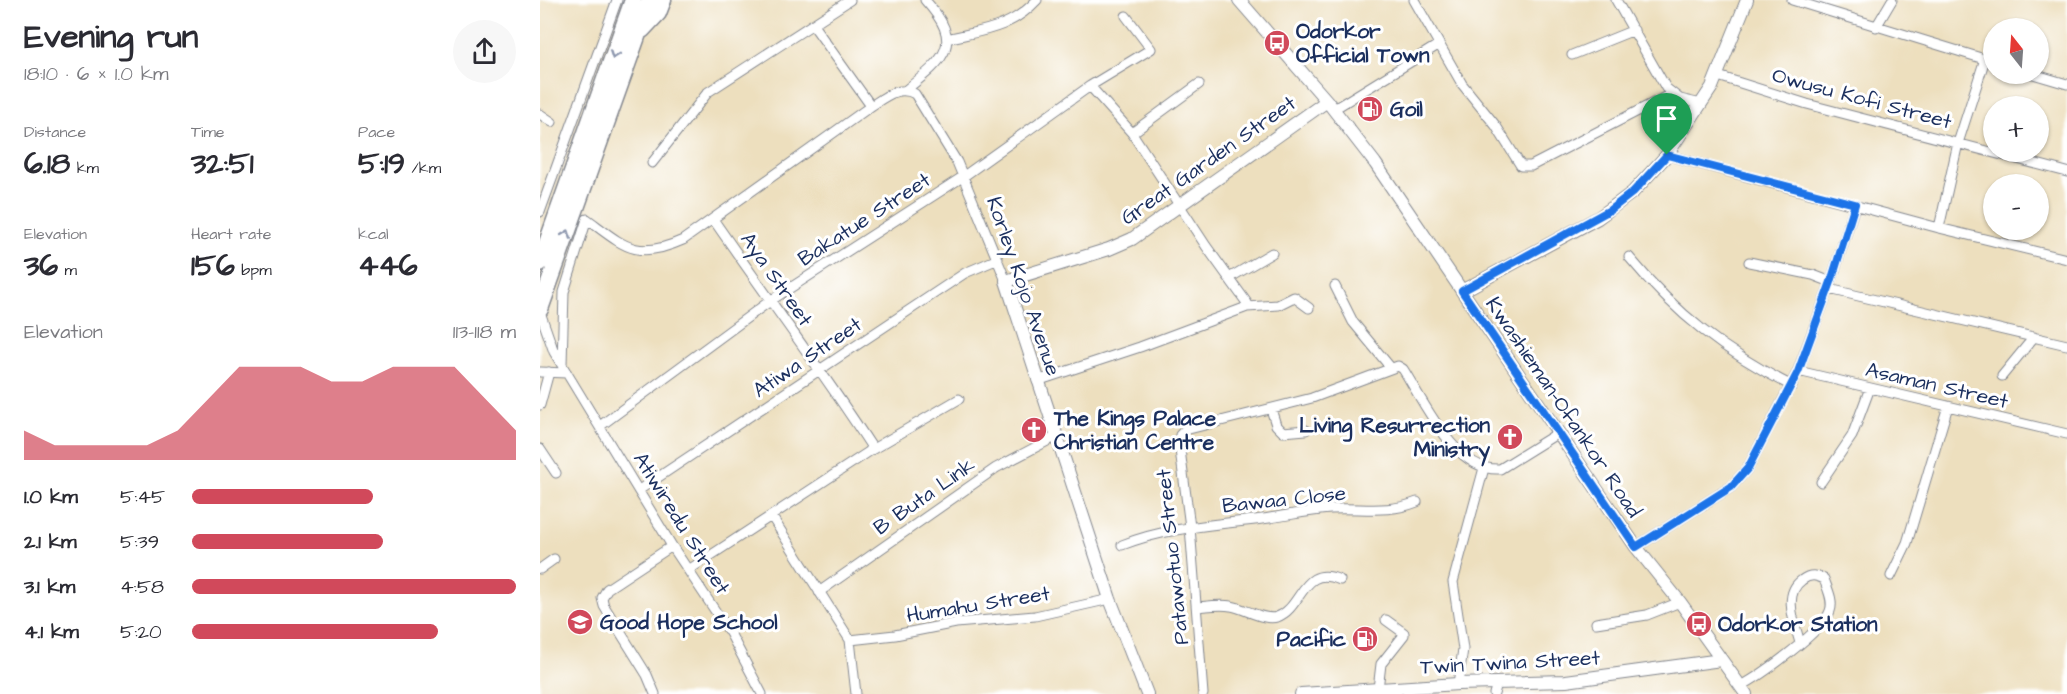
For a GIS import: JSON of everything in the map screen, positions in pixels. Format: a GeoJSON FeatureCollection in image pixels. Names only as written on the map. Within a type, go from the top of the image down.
{"type":"FeatureCollection","features":[{"type":"Feature","properties":{"kind":"highway"},"geometry":{"type":"LineString","coordinates":[[540,263],[633,0]]}},
{"type":"Feature","properties":{"kind":"highway"},"geometry":{"type":"LineString","coordinates":[[540,310],[650,0]]}},
{"type":"Feature","properties":{"kind":"highway"},"geometry":{"type":"LineString","coordinates":[[640,33],[658,13],[663,0]]}},
{"type":"Feature","properties":{"kind":"highway"},"geometry":{"type":"LineString","coordinates":[[540,230],[558,213]]}},
{"type":"Feature","properties":{"kind":"main road","name":"Kwashieman-Ofankor Road"},"geometry":{"type":"LineString","coordinates":[[1239,0],[1330,105],[1375,163],[1636,547],[1680,602],[1744,690]]}},
{"type":"Feature","properties":{"kind":"main road"},"geometry":{"type":"LineString","coordinates":[[1462,291],[1610,210],[1633,192],[1667,155],[1718,76],[1747,0]]}},
{"type":"Feature","properties":{"kind":"main road","name":"Great Garden Street"},"geometry":{"type":"LineString","coordinates":[[1006,281],[1109,249],[1132,239],[1330,105]]}},
{"type":"Feature","properties":{"kind":"main road","name":"Korley Kojo Avenue"},"geometry":{"type":"LineString","coordinates":[[1006,281],[1055,437],[1110,599],[1147,694]]}},
{"type":"Feature","properties":{"kind":"main road","name":"Twin Twina Street"},"geometry":{"type":"LineString","coordinates":[[1301,694],[1458,684],[1497,691],[1721,660]]}},
{"type":"Feature","properties":{"kind":"street"},"geometry":{"type":"LineString","coordinates":[[540,212],[617,0]]}},
{"type":"Feature","properties":{"kind":"street"},"geometry":{"type":"LineString","coordinates":[[652,163],[708,92],[850,0]]}},
{"type":"Feature","properties":{"kind":"street"},"geometry":{"type":"LineString","coordinates":[[540,405],[545,372],[565,369],[564,292],[588,219],[621,245],[655,250],[683,240],[871,106],[897,91],[907,89],[936,66],[947,39],[947,28],[925,0]]}},
{"type":"Feature","properties":{"kind":"street"},"geometry":{"type":"LineString","coordinates":[[947,39],[1002,27],[1023,14],[1037,0]]}},
{"type":"Feature","properties":{"kind":"street"},"geometry":{"type":"LineString","coordinates":[[1414,0],[1462,84],[1496,126],[1521,166],[1531,166],[1671,94]]}},
{"type":"Feature","properties":{"kind":"street"},"geometry":{"type":"LineString","coordinates":[[1616,0],[1671,94],[1688,103],[1701,104]]}},
{"type":"Feature","properties":{"kind":"street"},"geometry":{"type":"LineString","coordinates":[[1792,0],[1983,58]]}},
{"type":"Feature","properties":{"kind":"street"},"geometry":{"type":"LineString","coordinates":[[1876,27],[1892,0]]}},
{"type":"Feature","properties":{"kind":"street","name":"Bakatue Street"},"geometry":{"type":"LineString","coordinates":[[600,426],[770,301],[964,177],[1090,86],[1151,49],[1126,16]]}},
{"type":"Feature","properties":{"kind":"street"},"geometry":{"type":"LineString","coordinates":[[813,25],[871,106]]}},
{"type":"Feature","properties":{"kind":"street"},"geometry":{"type":"LineString","coordinates":[[1572,55],[1634,30]]}},
{"type":"Feature","properties":{"kind":"street"},"geometry":{"type":"LineString","coordinates":[[1330,105],[1438,45]]}},
{"type":"Feature","properties":{"kind":"street","name":"Owusu Kofi Street"},"geometry":{"type":"LineString","coordinates":[[1718,76],[1807,104],[2067,172]]}},
{"type":"Feature","properties":{"kind":"street"},"geometry":{"type":"LineString","coordinates":[[1939,228],[1958,143],[1983,76]]}},
{"type":"Feature","properties":{"kind":"street"},"geometry":{"type":"LineString","coordinates":[[2049,79],[2067,84]]}},
{"type":"Feature","properties":{"kind":"street"},"geometry":{"type":"LineString","coordinates":[[1132,133],[1199,84]]}},
{"type":"Feature","properties":{"kind":"street"},"geometry":{"type":"LineString","coordinates":[[1090,86],[1132,133],[1247,303],[1247,307]]}},
{"type":"Feature","properties":{"kind":"street","name":"Korley Kojo Avenue"},"geometry":{"type":"LineString","coordinates":[[907,89],[915,94],[933,120],[964,177],[1006,281]]}},
{"type":"Feature","properties":{"kind":"street"},"geometry":{"type":"LineString","coordinates":[[540,114],[552,122]]}},
{"type":"Feature","properties":{"kind":"street"},"geometry":{"type":"LineString","coordinates":[[1667,155],[1939,228],[2067,259]]}},
{"type":"Feature","properties":{"kind":"street"},"geometry":{"type":"LineString","coordinates":[[1636,547],[1731,487],[1741,478],[1798,372],[1830,286],[1855,204]]}},
{"type":"Feature","properties":{"kind":"street","name":"Aya Street"},"geometry":{"type":"LineString","coordinates":[[712,219],[822,369],[873,449]]}},
{"type":"Feature","properties":{"kind":"street"},"geometry":{"type":"LineString","coordinates":[[1229,278],[1272,253]]}},
{"type":"Feature","properties":{"kind":"street"},"geometry":{"type":"LineString","coordinates":[[1629,257],[1665,298],[1703,332],[1738,357],[1792,386]]}},
{"type":"Feature","properties":{"kind":"street","name":"Atiwa Street"},"geometry":{"type":"LineString","coordinates":[[639,490],[964,273],[998,260]]}},
{"type":"Feature","properties":{"kind":"street"},"geometry":{"type":"LineString","coordinates":[[1749,262],[1813,275],[1830,286],[2067,345]]}},
{"type":"Feature","properties":{"kind":"street"},"geometry":{"type":"LineString","coordinates":[[1335,286],[1358,328],[1391,368],[1398,366],[1403,369],[1457,450],[1474,464],[1484,468],[1500,469],[1558,433]]}},
{"type":"Feature","properties":{"kind":"street"},"geometry":{"type":"LineString","coordinates":[[1037,381],[1140,347],[1247,307],[1278,305],[1294,297],[1309,308]]}},
{"type":"Feature","properties":{"kind":"street","name":"Atiwiredu Street"},"geometry":{"type":"LineString","coordinates":[[540,310],[548,341],[672,546],[730,633],[762,694]]}},
{"type":"Feature","properties":{"kind":"street"},"geometry":{"type":"LineString","coordinates":[[2002,376],[2034,338]]}},
{"type":"Feature","properties":{"kind":"street","name":"Patawotuo Street"},"geometry":{"type":"LineString","coordinates":[[1203,694],[1190,527],[1179,435],[1185,430],[1312,398],[1391,368]]}},
{"type":"Feature","properties":{"kind":"street","name":"Asaman Street"},"geometry":{"type":"LineString","coordinates":[[1798,372],[2067,434]]}},
{"type":"Feature","properties":{"kind":"street"},"geometry":{"type":"LineString","coordinates":[[1821,482],[1852,436],[1870,388]]}},
{"type":"Feature","properties":{"kind":"street"},"geometry":{"type":"LineString","coordinates":[[690,570],[873,449],[959,399]]}},
{"type":"Feature","properties":{"kind":"street"},"geometry":{"type":"LineString","coordinates":[[1891,576],[1907,543],[1948,406]]}},
{"type":"Feature","properties":{"kind":"street"},"geometry":{"type":"LineString","coordinates":[[1271,409],[1279,430],[1283,432],[1306,430]]}},
{"type":"Feature","properties":{"kind":"street","name":"B Buta Link"},"geometry":{"type":"LineString","coordinates":[[819,592],[996,468],[1055,437]]}},
{"type":"Feature","properties":{"kind":"street"},"geometry":{"type":"LineString","coordinates":[[540,449],[556,473]]}},
{"type":"Feature","properties":{"kind":"street"},"geometry":{"type":"LineString","coordinates":[[1458,684],[1463,649],[1453,582],[1484,468]]}},
{"type":"Feature","properties":{"kind":"street","name":"Bawaa Close"},"geometry":{"type":"LineString","coordinates":[[1122,545],[1156,533],[1190,527],[1341,508],[1382,511],[1417,502]]}},
{"type":"Feature","properties":{"kind":"street"},"geometry":{"type":"LineString","coordinates":[[772,517],[850,640],[856,694]]}},
{"type":"Feature","properties":{"kind":"street"},"geometry":{"type":"LineString","coordinates":[[655,694],[647,675],[604,606],[602,598],[607,589],[672,546]]}},
{"type":"Feature","properties":{"kind":"street"},"geometry":{"type":"LineString","coordinates":[[540,569],[554,559]]}},
{"type":"Feature","properties":{"kind":"street"},"geometry":{"type":"LineString","coordinates":[[1744,690],[1755,679],[1800,643],[1822,624],[1831,610],[1831,600],[1824,579],[1816,575],[1804,578],[1794,589],[1791,609],[1800,643]]}},
{"type":"Feature","properties":{"kind":"street"},"geometry":{"type":"LineString","coordinates":[[1197,606],[1228,605],[1270,618],[1278,616],[1310,582],[1319,576],[1330,576],[1340,580]]}},
{"type":"Feature","properties":{"kind":"street","name":"Humahu Street"},"geometry":{"type":"LineString","coordinates":[[850,640],[895,635],[956,623],[1035,615],[1110,599]]}},
{"type":"Feature","properties":{"kind":"street"},"geometry":{"type":"LineString","coordinates":[[1596,623],[1647,615],[1680,602]]}},
{"type":"Feature","properties":{"kind":"street"},"geometry":{"type":"LineString","coordinates":[[1378,689],[1381,664],[1404,635],[1386,620]]}},
{"type":"Feature","properties":{"kind":"place","name":"Odorkor Official Town"},"geometry":{"type":"Point","coordinates":[1277,43]}},
{"type":"Feature","properties":{"kind":"place","name":"Goil"},"geometry":{"type":"Point","coordinates":[1370,109]}},
{"type":"Feature","properties":{"kind":"place","name":"The Kings Palace Christian Centre"},"geometry":{"type":"Point","coordinates":[1034,430]}},
{"type":"Feature","properties":{"kind":"place","name":"Living Resurrection Ministry"},"geometry":{"type":"Point","coordinates":[1510,437]}},
{"type":"Feature","properties":{"kind":"place","name":"Good Hope School"},"geometry":{"type":"Point","coordinates":[580,622]}},
{"type":"Feature","properties":{"kind":"place","name":"Odorkor Station"},"geometry":{"type":"Point","coordinates":[1699,624]}},
{"type":"Feature","properties":{"kind":"place","name":"Pacific"},"geometry":{"type":"Point","coordinates":[1365,639]}},
{"type":"Feature","properties":{"kind":"route"},"geometry":{"type":"LineString","coordinates":[[1667,155],[1855,204],[1831,282],[1798,372],[1748,468],[1731,487],[1636,547],[1462,291],[1598,218],[1633,192],[1667,155]]}}]}
